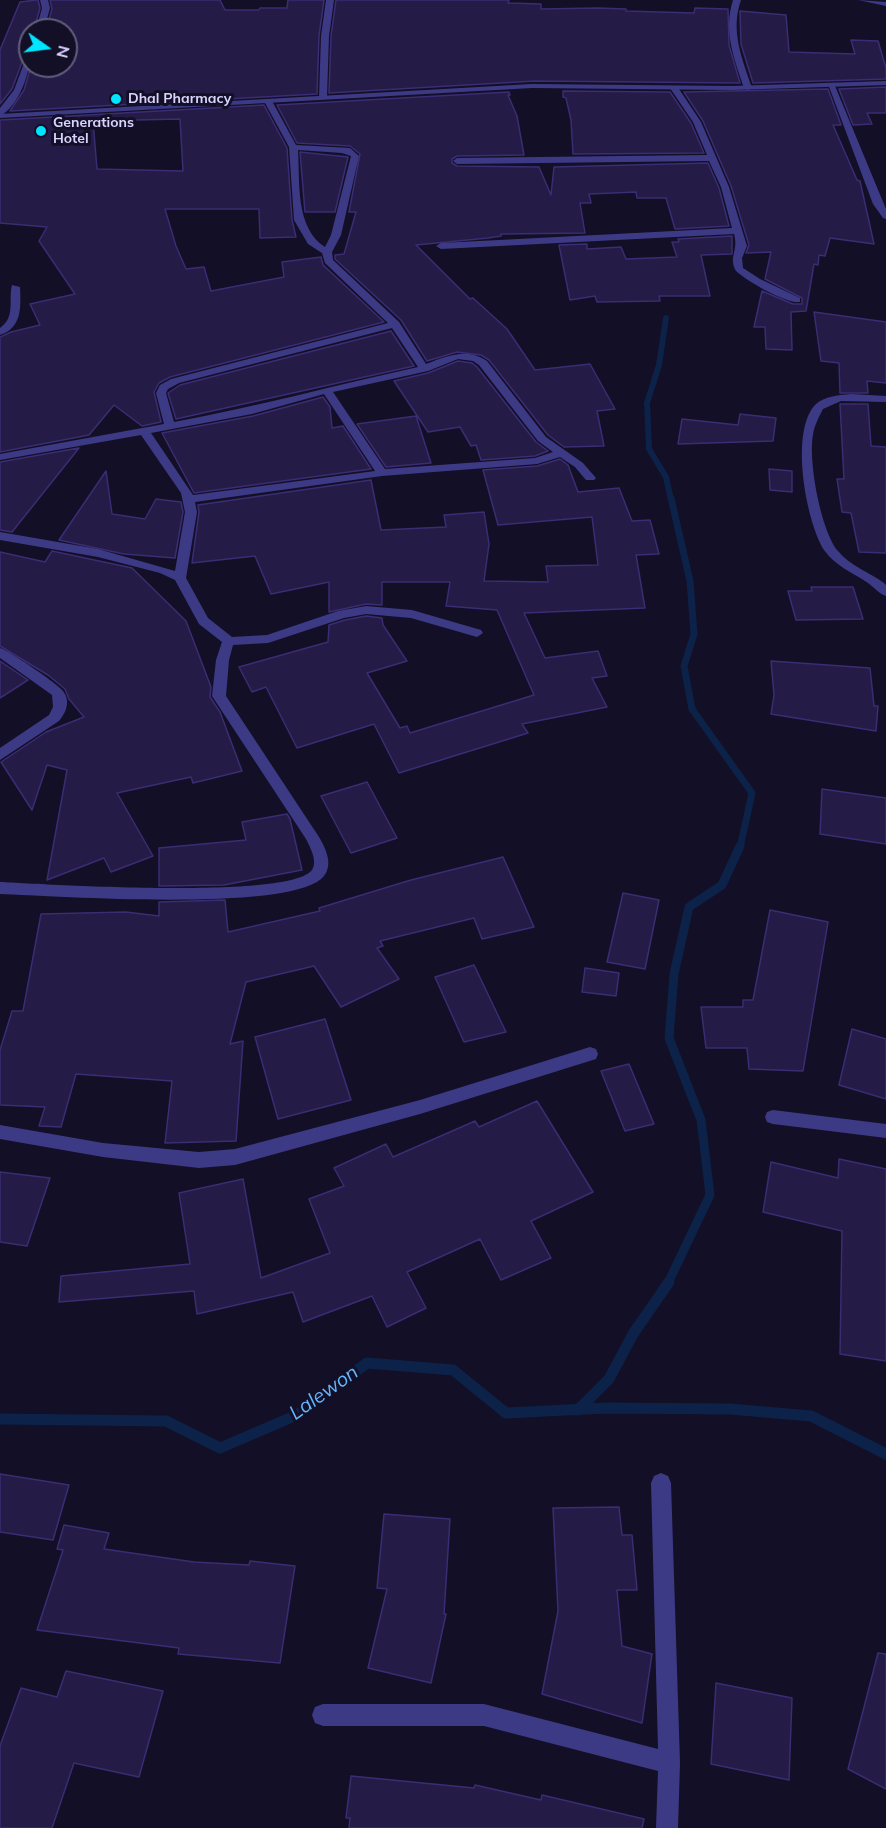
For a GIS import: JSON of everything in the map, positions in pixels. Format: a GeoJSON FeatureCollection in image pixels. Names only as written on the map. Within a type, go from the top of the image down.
{"type":"FeatureCollection","features":[{"type":"Feature","properties":{"kind":"street"},"geometry":{"type":"LineString","coordinates":[[43,18],[46,8],[44,0]]}},
{"type":"Feature","properties":{"kind":"street"},"geometry":{"type":"LineString","coordinates":[[323,98],[325,36],[330,0]]}},
{"type":"Feature","properties":{"kind":"street"},"geometry":{"type":"LineString","coordinates":[[736,0],[731,13],[732,38],[748,88]]}},
{"type":"Feature","properties":{"kind":"street"},"geometry":{"type":"LineString","coordinates":[[862,0],[886,4]]}},
{"type":"Feature","properties":{"kind":"street"},"geometry":{"type":"LineString","coordinates":[[0,115],[18,90],[22,78]]}},
{"type":"Feature","properties":{"kind":"street"},"geometry":{"type":"LineString","coordinates":[[0,115],[532,86],[748,88],[886,83]]}},
{"type":"Feature","properties":{"kind":"street"},"geometry":{"type":"LineString","coordinates":[[831,86],[878,204],[886,216]]}},
{"type":"Feature","properties":{"kind":"street"},"geometry":{"type":"LineString","coordinates":[[674,88],[697,122],[725,187],[742,246],[736,257],[738,268],[743,275],[780,291],[785,297],[797,300]]}},
{"type":"Feature","properties":{"kind":"street"},"geometry":{"type":"LineString","coordinates":[[268,101],[293,147],[299,220],[310,242],[327,252]]}},
{"type":"Feature","properties":{"kind":"street"},"geometry":{"type":"LineString","coordinates":[[293,147],[350,151],[356,156],[336,235],[327,252],[328,261],[395,324],[424,369]]}},
{"type":"Feature","properties":{"kind":"street"},"geometry":{"type":"LineString","coordinates":[[457,161],[711,158]]}},
{"type":"Feature","properties":{"kind":"street"},"geometry":{"type":"LineString","coordinates":[[441,246],[737,231]]}},
{"type":"Feature","properties":{"kind":"street"},"geometry":{"type":"LineString","coordinates":[[0,332],[10,326],[14,319],[15,287]]}},
{"type":"Feature","properties":{"kind":"street"},"geometry":{"type":"LineString","coordinates":[[170,427],[161,393],[164,387],[175,381],[395,324]]}},
{"type":"Feature","properties":{"kind":"street"},"geometry":{"type":"LineString","coordinates":[[0,457],[252,411],[327,390],[424,369],[458,356],[480,360],[531,427],[559,453],[579,465],[590,478]]}},
{"type":"Feature","properties":{"kind":"street"},"geometry":{"type":"LineString","coordinates":[[327,390],[382,473]]}},
{"type":"Feature","properties":{"kind":"street"},"geometry":{"type":"LineString","coordinates":[[886,399],[848,397],[831,401],[819,407],[807,436],[811,492],[828,547],[844,566],[868,578],[886,592]]}},
{"type":"Feature","properties":{"kind":"street"},"geometry":{"type":"LineString","coordinates":[[144,431],[187,493],[191,512],[180,578]]}},
{"type":"Feature","properties":{"kind":"street"},"geometry":{"type":"LineString","coordinates":[[188,499],[382,473],[537,461],[559,453]]}},
{"type":"Feature","properties":{"kind":"street"},"geometry":{"type":"LineString","coordinates":[[0,536],[110,556],[164,570],[180,578],[203,621],[229,641],[268,639],[342,614],[366,610],[412,614],[477,633]]}},
{"type":"Feature","properties":{"kind":"street"},"geometry":{"type":"LineString","coordinates":[[0,888],[221,894],[292,886],[306,882],[317,874],[321,866],[320,855],[312,837],[219,696],[224,664],[222,652],[229,641]]}},
{"type":"Feature","properties":{"kind":"street"},"geometry":{"type":"LineString","coordinates":[[0,652],[58,693],[61,703],[60,711],[54,718],[0,754]]}},
{"type":"Feature","properties":{"kind":"street"},"geometry":{"type":"LineString","coordinates":[[0,1132],[103,1149],[199,1160],[235,1157],[420,1107],[590,1054]]}},
{"type":"Feature","properties":{"kind":"street"},"geometry":{"type":"LineString","coordinates":[[773,1117],[886,1131]]}},
{"type":"Feature","properties":{"kind":"street"},"geometry":{"type":"LineString","coordinates":[[661,1483],[669,1762],[667,1828]]}},
{"type":"Feature","properties":{"kind":"street"},"geometry":{"type":"LineString","coordinates":[[323,1715],[484,1715],[669,1762]]}},
{"type":"Feature","properties":{"kind":"building"},"geometry":{"type":"Polygon","coordinates":[[[38,0],[40,8],[37,18],[18,18],[18,73],[12,89],[0,104],[0,50],[20,2],[38,0]]]}},
{"type":"Feature","properties":{"kind":"building"},"geometry":{"type":"Polygon","coordinates":[[[50,0],[220,0],[225,10],[259,10],[260,8],[287,8],[288,0],[324,0],[319,36],[317,94],[10,111],[24,90],[28,78],[78,78],[78,18],[49,18],[52,9],[50,0]]]}},
{"type":"Feature","properties":{"kind":"building"},"geometry":{"type":"Polygon","coordinates":[[[336,0],[509,0],[508,3],[541,4],[541,9],[598,8],[694,13],[695,8],[728,9],[729,45],[740,83],[535,81],[329,93],[331,36],[336,0]]]}},
{"type":"Feature","properties":{"kind":"building"},"geometry":{"type":"Polygon","coordinates":[[[740,11],[786,15],[789,52],[855,54],[851,40],[878,41],[886,68],[886,79],[753,83],[741,44],[740,11]]]}},
{"type":"Feature","properties":{"kind":"building"},"geometry":{"type":"Polygon","coordinates":[[[886,87],[886,113],[867,113],[872,124],[853,125],[839,89],[886,87]]]}},
{"type":"Feature","properties":{"kind":"building"},"geometry":{"type":"Polygon","coordinates":[[[828,89],[841,125],[833,125],[857,180],[860,181],[874,244],[830,238],[825,256],[819,255],[818,265],[814,264],[806,311],[791,312],[792,350],[766,349],[765,327],[754,327],[762,291],[793,304],[802,304],[802,298],[765,279],[771,252],[746,253],[749,245],[731,186],[703,121],[684,92],[828,89]]]}},
{"type":"Feature","properties":{"kind":"building"},"geometry":{"type":"Polygon","coordinates":[[[563,91],[670,92],[691,123],[704,153],[573,154],[571,120],[563,91]]]}},
{"type":"Feature","properties":{"kind":"building"},"geometry":{"type":"Polygon","coordinates":[[[509,92],[510,95],[508,95],[517,116],[524,155],[457,156],[452,159],[452,163],[457,166],[539,167],[551,195],[554,167],[708,163],[719,188],[729,226],[675,229],[666,198],[637,198],[636,192],[589,194],[591,203],[580,203],[585,233],[501,234],[501,236],[488,238],[416,245],[470,299],[473,298],[507,329],[535,370],[590,364],[615,409],[597,411],[604,446],[564,447],[548,435],[489,360],[481,355],[457,352],[427,361],[401,320],[335,259],[335,255],[344,254],[356,212],[349,212],[360,154],[350,146],[297,143],[277,105],[509,92]]]}},
{"type":"Feature","properties":{"kind":"building"},"geometry":{"type":"Polygon","coordinates":[[[264,105],[287,148],[292,220],[296,237],[260,238],[259,209],[165,209],[176,246],[186,269],[204,267],[211,291],[284,277],[282,262],[321,257],[323,265],[384,322],[170,377],[159,383],[154,392],[161,422],[142,426],[114,405],[89,435],[0,452],[0,337],[40,325],[30,304],[75,294],[39,241],[47,227],[0,223],[0,120],[264,105]],[[180,119],[93,121],[97,169],[183,171],[180,119]]]}},
{"type":"Feature","properties":{"kind":"building"},"geometry":{"type":"Polygon","coordinates":[[[300,152],[348,157],[335,212],[305,212],[300,152]]]}},
{"type":"Feature","properties":{"kind":"building"},"geometry":{"type":"Polygon","coordinates":[[[732,236],[732,254],[701,255],[710,296],[659,296],[660,301],[597,302],[595,296],[570,300],[559,245],[587,244],[587,249],[621,247],[626,259],[677,257],[672,242],[679,242],[678,239],[732,236]]]}},
{"type":"Feature","properties":{"kind":"building"},"geometry":{"type":"Polygon","coordinates":[[[814,312],[886,322],[886,383],[867,381],[868,393],[840,393],[839,363],[821,361],[814,312]]]}},
{"type":"Feature","properties":{"kind":"building"},"geometry":{"type":"Polygon","coordinates":[[[391,331],[414,366],[176,419],[168,393],[180,385],[391,331]]]}},
{"type":"Feature","properties":{"kind":"building"},"geometry":{"type":"Polygon","coordinates":[[[458,361],[472,363],[477,367],[536,442],[548,451],[535,456],[481,460],[476,445],[471,446],[460,427],[428,432],[394,381],[428,373],[458,361]]]}},
{"type":"Feature","properties":{"kind":"building"},"geometry":{"type":"Polygon","coordinates":[[[323,397],[330,407],[332,428],[343,426],[371,469],[194,493],[162,433],[253,416],[323,397]]]}},
{"type":"Feature","properties":{"kind":"building"},"geometry":{"type":"Polygon","coordinates":[[[840,404],[868,404],[871,446],[886,447],[886,553],[859,552],[851,513],[842,512],[837,479],[844,479],[840,404]]]}},
{"type":"Feature","properties":{"kind":"building"},"geometry":{"type":"Polygon","coordinates":[[[740,414],[776,418],[773,441],[678,444],[682,419],[738,425],[740,414]]]}},
{"type":"Feature","properties":{"kind":"building"},"geometry":{"type":"Polygon","coordinates":[[[416,416],[431,463],[386,467],[357,424],[416,416]]]}},
{"type":"Feature","properties":{"kind":"building"},"geometry":{"type":"Polygon","coordinates":[[[79,448],[12,532],[0,530],[0,462],[79,448]]]}},
{"type":"Feature","properties":{"kind":"building"},"geometry":{"type":"Polygon","coordinates":[[[560,459],[568,465],[578,492],[619,488],[632,521],[650,520],[659,554],[636,555],[645,608],[524,613],[545,658],[598,651],[607,676],[592,678],[607,707],[522,724],[528,733],[399,773],[374,724],[297,748],[266,687],[252,692],[239,667],[328,642],[329,625],[345,620],[366,616],[382,618],[383,625],[407,661],[367,673],[400,728],[407,726],[410,733],[534,695],[497,610],[446,606],[450,582],[382,582],[382,605],[366,604],[329,612],[329,582],[271,594],[255,556],[192,563],[198,505],[371,480],[381,530],[446,527],[444,515],[484,512],[489,544],[484,581],[548,582],[546,566],[598,565],[592,517],[498,525],[483,470],[537,466],[560,459]]]}},
{"type":"Feature","properties":{"kind":"building"},"geometry":{"type":"Polygon","coordinates":[[[769,469],[792,471],[792,492],[770,490],[769,469]]]}},
{"type":"Feature","properties":{"kind":"building"},"geometry":{"type":"Polygon","coordinates":[[[106,471],[112,514],[145,519],[156,499],[181,502],[183,512],[175,558],[124,554],[59,540],[106,471]]]}},
{"type":"Feature","properties":{"kind":"building"},"geometry":{"type":"Polygon","coordinates":[[[52,551],[132,568],[186,621],[211,687],[210,697],[220,712],[242,771],[193,783],[191,777],[117,793],[153,856],[111,872],[104,858],[47,880],[67,770],[47,765],[32,810],[1,762],[46,732],[84,717],[69,699],[65,689],[48,675],[0,646],[0,552],[45,562],[52,551]]]}},
{"type":"Feature","properties":{"kind":"building"},"geometry":{"type":"Polygon","coordinates":[[[811,587],[853,587],[863,619],[796,620],[788,591],[812,591],[811,587]]]}},
{"type":"Feature","properties":{"kind":"building"},"geometry":{"type":"Polygon","coordinates":[[[0,661],[28,680],[0,698],[0,661]]]}},
{"type":"Feature","properties":{"kind":"building"},"geometry":{"type":"Polygon","coordinates":[[[771,661],[870,668],[874,706],[878,706],[876,731],[771,714],[774,695],[771,661]]]}},
{"type":"Feature","properties":{"kind":"building"},"geometry":{"type":"Polygon","coordinates":[[[367,782],[397,838],[351,853],[321,796],[367,782]]]}},
{"type":"Feature","properties":{"kind":"building"},"geometry":{"type":"Polygon","coordinates":[[[822,789],[886,798],[886,844],[820,834],[822,789]]]}},
{"type":"Feature","properties":{"kind":"building"},"geometry":{"type":"Polygon","coordinates":[[[287,814],[302,870],[224,885],[159,886],[159,848],[246,840],[242,822],[287,814]]]}},
{"type":"Feature","properties":{"kind":"building"},"geometry":{"type":"Polygon","coordinates":[[[503,857],[534,927],[482,939],[474,918],[380,941],[383,946],[377,948],[399,979],[341,1007],[314,966],[246,982],[230,1044],[243,1041],[236,1141],[165,1143],[172,1081],[76,1074],[61,1127],[39,1126],[45,1107],[0,1105],[0,1050],[12,1011],[23,1011],[41,914],[126,912],[159,916],[159,902],[225,900],[228,932],[320,911],[319,908],[411,880],[503,857]]]}},
{"type":"Feature","properties":{"kind":"building"},"geometry":{"type":"Polygon","coordinates":[[[623,893],[659,900],[645,969],[607,962],[623,893]]]}},
{"type":"Feature","properties":{"kind":"building"},"geometry":{"type":"Polygon","coordinates":[[[770,910],[828,922],[803,1071],[749,1069],[747,1048],[706,1048],[701,1007],[743,1007],[743,1000],[753,1000],[770,910]]]}},
{"type":"Feature","properties":{"kind":"building"},"geometry":{"type":"Polygon","coordinates":[[[474,965],[506,1032],[464,1042],[435,977],[474,965]]]}},
{"type":"Feature","properties":{"kind":"building"},"geometry":{"type":"Polygon","coordinates":[[[585,968],[619,973],[616,996],[582,992],[585,968]]]}},
{"type":"Feature","properties":{"kind":"building"},"geometry":{"type":"Polygon","coordinates":[[[325,1019],[351,1100],[278,1119],[255,1037],[325,1019]]]}},
{"type":"Feature","properties":{"kind":"building"},"geometry":{"type":"Polygon","coordinates":[[[852,1029],[886,1039],[886,1099],[839,1085],[852,1029]]]}},
{"type":"Feature","properties":{"kind":"building"},"geometry":{"type":"Polygon","coordinates":[[[629,1064],[654,1124],[625,1131],[601,1071],[629,1064]]]}},
{"type":"Feature","properties":{"kind":"building"},"geometry":{"type":"Polygon","coordinates":[[[537,1101],[593,1192],[531,1221],[551,1258],[501,1280],[480,1239],[407,1272],[426,1308],[387,1327],[372,1296],[303,1322],[293,1292],[197,1314],[194,1291],[59,1302],[61,1276],[190,1264],[179,1193],[243,1179],[261,1278],[330,1253],[309,1199],[344,1186],[334,1168],[386,1144],[393,1157],[475,1121],[479,1127],[537,1101]]]}},
{"type":"Feature","properties":{"kind":"building"},"geometry":{"type":"Polygon","coordinates":[[[839,1159],[886,1169],[886,1361],[840,1354],[842,1231],[763,1212],[771,1162],[838,1178],[839,1159]]]}},
{"type":"Feature","properties":{"kind":"building"},"geometry":{"type":"Polygon","coordinates":[[[0,1172],[50,1178],[27,1246],[0,1242],[0,1172]]]}},
{"type":"Feature","properties":{"kind":"building"},"geometry":{"type":"Polygon","coordinates":[[[0,1474],[69,1485],[53,1540],[0,1532],[0,1474]]]}},
{"type":"Feature","properties":{"kind":"building"},"geometry":{"type":"Polygon","coordinates":[[[619,1507],[622,1535],[632,1535],[637,1590],[617,1590],[622,1646],[652,1654],[642,1723],[542,1694],[558,1611],[553,1508],[619,1507]]]}},
{"type":"Feature","properties":{"kind":"building"},"geometry":{"type":"Polygon","coordinates":[[[384,1514],[450,1519],[444,1614],[446,1614],[431,1683],[368,1668],[387,1589],[377,1588],[384,1514]]]}},
{"type":"Feature","properties":{"kind":"building"},"geometry":{"type":"Polygon","coordinates":[[[64,1525],[109,1533],[104,1549],[194,1562],[249,1565],[250,1561],[295,1566],[280,1663],[178,1654],[179,1648],[37,1630],[63,1550],[57,1549],[64,1525]]]}},
{"type":"Feature","properties":{"kind":"building"},"geometry":{"type":"Polygon","coordinates":[[[878,1653],[886,1654],[886,1789],[848,1769],[878,1653]]]}},
{"type":"Feature","properties":{"kind":"building"},"geometry":{"type":"Polygon","coordinates":[[[66,1671],[163,1691],[139,1777],[74,1763],[52,1828],[0,1828],[0,1746],[21,1688],[57,1697],[66,1671]]]}},
{"type":"Feature","properties":{"kind":"building"},"geometry":{"type":"Polygon","coordinates":[[[716,1683],[792,1698],[789,1780],[711,1764],[716,1683]]]}},
{"type":"Feature","properties":{"kind":"building"},"geometry":{"type":"Polygon","coordinates":[[[351,1776],[474,1788],[475,1785],[541,1800],[542,1795],[644,1819],[642,1828],[349,1828],[350,1818],[346,1818],[351,1776]]]}},
{"type":"Feature","properties":{"kind":"waterway"},"geometry":{"type":"LineString","coordinates":[[666,318],[659,365],[647,403],[649,449],[666,477],[671,500]]}},
{"type":"Feature","properties":{"kind":"waterway"},"geometry":{"type":"LineString","coordinates":[[671,498],[690,581],[694,634],[684,666],[692,709],[752,793],[740,848]]}},
{"type":"Feature","properties":{"kind":"waterway"},"geometry":{"type":"LineString","coordinates":[[668,1283],[710,1195],[701,1120],[669,1038],[674,974],[689,907],[722,885],[740,846]]}},
{"type":"Feature","properties":{"kind":"waterway"},"geometry":{"type":"LineString","coordinates":[[579,1409],[609,1379],[633,1334],[669,1282]]}},
{"type":"Feature","properties":{"kind":"waterway","name":"Lalewon"},"geometry":{"type":"LineString","coordinates":[[0,1419],[166,1421],[220,1448],[297,1415],[367,1363],[453,1370],[506,1413],[579,1409]]}},
{"type":"Feature","properties":{"kind":"waterway","name":"Lalewon"},"geometry":{"type":"LineString","coordinates":[[579,1409],[730,1409],[811,1416],[886,1454]]}},
{"type":"Feature","properties":{"kind":"place","name":"Dhal Pharmacy"},"geometry":{"type":"Point","coordinates":[116,99]}},
{"type":"Feature","properties":{"kind":"place","name":"Generations Hotel"},"geometry":{"type":"Point","coordinates":[41,131]}}]}
